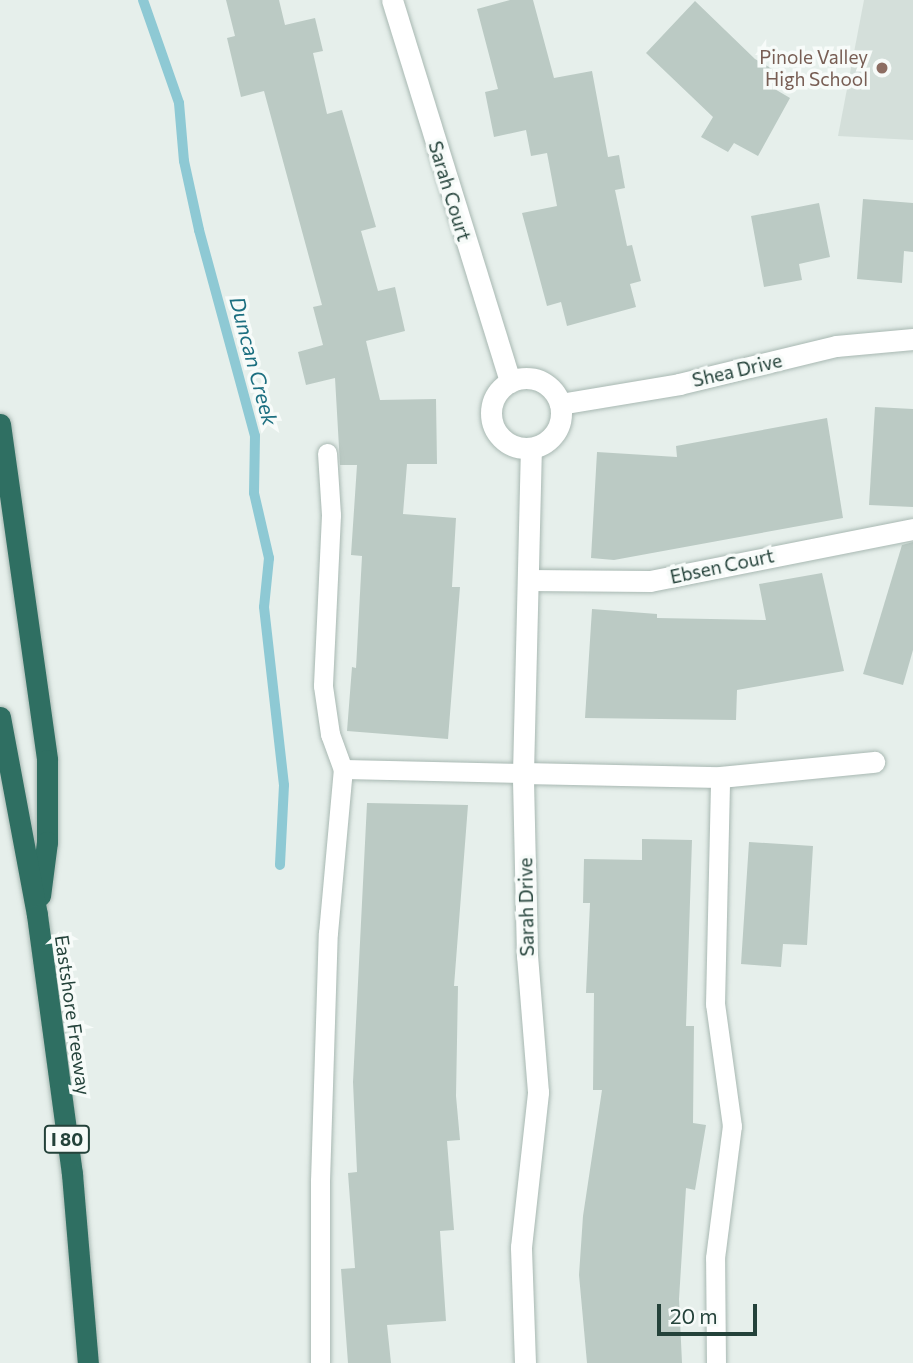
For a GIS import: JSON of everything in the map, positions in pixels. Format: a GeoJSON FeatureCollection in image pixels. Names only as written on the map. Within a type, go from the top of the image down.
{"type":"FeatureCollection","features":[{"type":"Feature","properties":{"kind":"highway"},"geometry":{"type":"LineString","coordinates":[[0,424],[47,761],[47,842],[37,915]]}},
{"type":"Feature","properties":{"kind":"highway","name":"Eastshore Freeway"},"geometry":{"type":"LineString","coordinates":[[0,717],[37,915],[72,1174],[88,1363]]}},
{"type":"Feature","properties":{"kind":"street","name":"Sarah Court"},"geometry":{"type":"LineString","coordinates":[[392,0],[510,382]]}},
{"type":"Feature","properties":{"kind":"street","name":"Shea Drive"},"geometry":{"type":"LineString","coordinates":[[560,404],[679,384],[836,346],[913,339]]}},
{"type":"Feature","properties":{"kind":"street"},"geometry":{"type":"LineString","coordinates":[[540,381],[560,404],[560,424],[549,440],[531,449],[507,444],[492,425],[493,400],[510,382],[540,381]]}},
{"type":"Feature","properties":{"kind":"street","name":"Sarah Drive"},"geometry":{"type":"LineString","coordinates":[[525,1363],[521,1247],[538,1092],[527,957],[523,773],[531,449]]}},
{"type":"Feature","properties":{"kind":"street","name":"Ebsen Court"},"geometry":{"type":"LineString","coordinates":[[528,580],[650,581],[913,529]]}},
{"type":"Feature","properties":{"kind":"street"},"geometry":{"type":"LineString","coordinates":[[523,773],[720,777],[874,762]]}},
{"type":"Feature","properties":{"kind":"lane"},"geometry":{"type":"LineString","coordinates":[[320,1363],[320,1181],[328,933],[343,769],[330,734],[323,686],[331,515],[327,453]]}},
{"type":"Feature","properties":{"kind":"lane"},"geometry":{"type":"LineString","coordinates":[[343,769],[523,773]]}},
{"type":"Feature","properties":{"kind":"lane"},"geometry":{"type":"LineString","coordinates":[[716,1363],[712,1317],[715,1258],[732,1126],[715,1004],[720,777]]}},
{"type":"Feature","properties":{"kind":"shaded area","name":"Pinole Valley High School"},"geometry":{"type":"Polygon","coordinates":[[[864,0],[913,0],[913,140],[838,136],[864,0]]]}},
{"type":"Feature","properties":{"kind":"building"},"geometry":{"type":"Polygon","coordinates":[[[226,0],[279,0],[285,25],[315,18],[323,51],[313,53],[327,114],[342,110],[376,227],[361,231],[378,291],[395,287],[405,331],[366,341],[380,400],[436,399],[437,464],[407,464],[403,514],[456,518],[452,587],[460,587],[448,739],[347,731],[352,667],[356,668],[362,556],[351,555],[357,465],[340,465],[335,378],[306,385],[298,352],[323,345],[313,307],[322,305],[264,91],[241,97],[227,38],[235,36],[226,0]]]}},
{"type":"Feature","properties":{"kind":"building"},"geometry":{"type":"Polygon","coordinates":[[[510,0],[533,0],[554,78],[592,71],[608,157],[619,155],[625,188],[615,190],[627,246],[632,245],[641,281],[630,284],[636,307],[567,326],[561,302],[547,306],[522,213],[557,206],[547,153],[531,156],[526,130],[494,137],[485,92],[498,89],[477,9],[510,0]]]}},
{"type":"Feature","properties":{"kind":"building"},"geometry":{"type":"Polygon","coordinates":[[[695,1],[755,59],[781,74],[773,88],[790,98],[758,156],[734,143],[728,152],[701,137],[713,117],[646,53],[695,1]]]}},
{"type":"Feature","properties":{"kind":"building"},"geometry":{"type":"Polygon","coordinates":[[[863,199],[913,203],[913,252],[904,251],[902,283],[857,279],[863,199]]]}},
{"type":"Feature","properties":{"kind":"building"},"geometry":{"type":"Polygon","coordinates":[[[819,203],[830,257],[799,264],[802,280],[764,287],[751,216],[819,203]]]}},
{"type":"Feature","properties":{"kind":"building"},"geometry":{"type":"Polygon","coordinates":[[[875,407],[913,409],[913,507],[869,505],[875,407]]]}},
{"type":"Feature","properties":{"kind":"building"},"geometry":{"type":"Polygon","coordinates":[[[827,418],[843,518],[614,560],[591,558],[597,452],[677,457],[676,446],[827,418]]]}},
{"type":"Feature","properties":{"kind":"building"},"geometry":{"type":"Polygon","coordinates":[[[913,542],[913,650],[903,685],[863,674],[902,545],[913,542]]]}},
{"type":"Feature","properties":{"kind":"building"},"geometry":{"type":"Polygon","coordinates":[[[822,573],[844,671],[737,690],[736,720],[585,718],[592,609],[657,614],[657,618],[766,620],[759,584],[822,573]]]}},
{"type":"Feature","properties":{"kind":"building"},"geometry":{"type":"Polygon","coordinates":[[[367,803],[468,805],[454,986],[458,986],[456,1096],[460,1140],[447,1141],[454,1230],[440,1231],[446,1321],[387,1325],[391,1363],[348,1363],[341,1269],[355,1268],[348,1173],[357,1172],[353,1082],[367,803]]]}},
{"type":"Feature","properties":{"kind":"building"},"geometry":{"type":"Polygon","coordinates":[[[642,839],[692,840],[686,1026],[694,1026],[693,1123],[706,1125],[695,1190],[686,1188],[679,1299],[682,1363],[587,1363],[579,1275],[583,1216],[602,1090],[593,1090],[594,993],[586,993],[590,903],[583,903],[584,859],[642,860],[642,839]]]}},
{"type":"Feature","properties":{"kind":"building"},"geometry":{"type":"Polygon","coordinates":[[[749,842],[813,846],[807,945],[783,944],[781,967],[741,964],[749,842]]]}},
{"type":"Feature","properties":{"kind":"waterway","name":"Duncan Creek"},"geometry":{"type":"LineString","coordinates":[[143,0],[179,103],[184,161],[199,230],[255,436],[254,493],[269,558],[264,607],[284,785],[280,865]]}},
{"type":"Feature","properties":{"kind":"place","name":"Pinole Valley High School"},"geometry":{"type":"Point","coordinates":[882,68]}}]}
